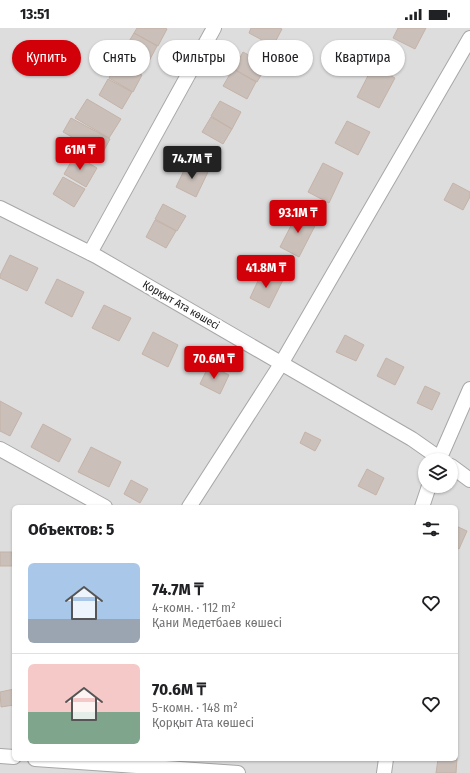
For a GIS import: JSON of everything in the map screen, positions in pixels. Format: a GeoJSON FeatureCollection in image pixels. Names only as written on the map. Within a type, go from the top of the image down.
{"type":"FeatureCollection","features":[{"type":"Feature","properties":{"kind":"street"},"geometry":{"type":"LineString","coordinates":[[90,253],[214,28]]}},
{"type":"Feature","properties":{"kind":"street"},"geometry":{"type":"LineString","coordinates":[[191,505],[281,364],[470,38]]}},
{"type":"Feature","properties":{"kind":"street","name":"Қорқыт Ата көшесі"},"geometry":{"type":"LineString","coordinates":[[0,208],[90,253],[412,439],[432,453]]}},
{"type":"Feature","properties":{"kind":"street"},"geometry":{"type":"LineString","coordinates":[[446,453],[470,389]]}},
{"type":"Feature","properties":{"kind":"street"},"geometry":{"type":"LineString","coordinates":[[0,449],[101,505]]}},
{"type":"Feature","properties":{"kind":"street","name":"Қорқыт Ата көшесі"},"geometry":{"type":"LineString","coordinates":[[458,472],[470,480]]}},
{"type":"Feature","properties":{"kind":"street"},"geometry":{"type":"LineString","coordinates":[[423,505],[427,493]]}},
{"type":"Feature","properties":{"kind":"street"},"geometry":{"type":"LineString","coordinates":[[0,756],[12,757]]}},
{"type":"Feature","properties":{"kind":"street"},"geometry":{"type":"LineString","coordinates":[[57,761],[169,771],[238,773]]}},
{"type":"Feature","properties":{"kind":"street"},"geometry":{"type":"LineString","coordinates":[[384,773],[386,761]]}},
{"type":"Feature","properties":{"kind":"shaded area"},"geometry":{"type":"Polygon","coordinates":[[[0,28],[470,28],[470,773],[0,773],[0,28]]]}},
{"type":"Feature","properties":{"kind":"building"},"geometry":{"type":"Polygon","coordinates":[[[137,28],[167,29],[161,40],[158,40],[158,46],[150,42],[150,40],[147,40],[134,33],[137,28]]]}},
{"type":"Feature","properties":{"kind":"building"},"geometry":{"type":"Polygon","coordinates":[[[251,28],[282,29],[276,40],[262,40],[249,33],[251,28]]]}},
{"type":"Feature","properties":{"kind":"building"},"geometry":{"type":"Polygon","coordinates":[[[398,28],[426,28],[415,49],[405,44],[405,40],[397,40],[393,38],[398,28]]]}},
{"type":"Feature","properties":{"kind":"building"},"geometry":{"type":"Polygon","coordinates":[[[134,33],[146,40],[130,40],[134,33]]]}},
{"type":"Feature","properties":{"kind":"building"},"geometry":{"type":"Polygon","coordinates":[[[150,42],[157,46],[150,59],[150,42]]]}},
{"type":"Feature","properties":{"kind":"building"},"geometry":{"type":"Polygon","coordinates":[[[243,52],[248,55],[248,76],[261,76],[257,82],[240,72],[240,58],[243,52]]]}},
{"type":"Feature","properties":{"kind":"building"},"geometry":{"type":"Polygon","coordinates":[[[240,73],[256,82],[247,99],[223,86],[229,76],[240,76],[240,73]]]}},
{"type":"Feature","properties":{"kind":"building"},"geometry":{"type":"Polygon","coordinates":[[[110,76],[141,76],[133,92],[109,78],[110,76]]]}},
{"type":"Feature","properties":{"kind":"building"},"geometry":{"type":"Polygon","coordinates":[[[368,76],[391,76],[395,78],[379,108],[357,97],[368,76]]]}},
{"type":"Feature","properties":{"kind":"building"},"geometry":{"type":"Polygon","coordinates":[[[108,79],[132,92],[122,109],[99,95],[108,79]]]}},
{"type":"Feature","properties":{"kind":"building"},"geometry":{"type":"Polygon","coordinates":[[[87,99],[121,119],[109,138],[75,118],[87,99]]]}},
{"type":"Feature","properties":{"kind":"building"},"geometry":{"type":"Polygon","coordinates":[[[220,101],[241,112],[232,129],[211,116],[220,101]]]}},
{"type":"Feature","properties":{"kind":"building"},"geometry":{"type":"Polygon","coordinates":[[[211,117],[232,129],[223,144],[202,132],[211,117]]]}},
{"type":"Feature","properties":{"kind":"building"},"geometry":{"type":"Polygon","coordinates":[[[71,118],[110,139],[102,154],[63,132],[71,118]]]}},
{"type":"Feature","properties":{"kind":"building"},"geometry":{"type":"Polygon","coordinates":[[[347,121],[370,132],[358,155],[335,143],[347,121]]]}},
{"type":"Feature","properties":{"kind":"building"},"geometry":{"type":"Polygon","coordinates":[[[75,155],[97,168],[86,187],[64,174],[75,155]]]}},
{"type":"Feature","properties":{"kind":"building"},"geometry":{"type":"Polygon","coordinates":[[[188,162],[208,172],[196,197],[176,187],[188,162]]]}},
{"type":"Feature","properties":{"kind":"building"},"geometry":{"type":"Polygon","coordinates":[[[323,163],[343,173],[329,203],[308,192],[323,163]]]}},
{"type":"Feature","properties":{"kind":"building"},"geometry":{"type":"Polygon","coordinates":[[[63,177],[85,189],[74,207],[53,194],[63,177]]]}},
{"type":"Feature","properties":{"kind":"building"},"geometry":{"type":"Polygon","coordinates":[[[453,183],[470,192],[470,197],[463,210],[444,200],[453,183]]]}},
{"type":"Feature","properties":{"kind":"building"},"geometry":{"type":"Polygon","coordinates":[[[163,204],[186,216],[177,231],[155,219],[163,204]]]}},
{"type":"Feature","properties":{"kind":"building"},"geometry":{"type":"Polygon","coordinates":[[[298,212],[317,222],[299,257],[280,247],[298,212]]]}},
{"type":"Feature","properties":{"kind":"building"},"geometry":{"type":"Polygon","coordinates":[[[155,220],[176,231],[166,248],[146,237],[155,220]]]}},
{"type":"Feature","properties":{"kind":"building"},"geometry":{"type":"Polygon","coordinates":[[[10,255],[38,268],[27,291],[0,278],[10,255]]]}},
{"type":"Feature","properties":{"kind":"building"},"geometry":{"type":"Polygon","coordinates":[[[263,270],[283,280],[269,308],[250,298],[263,270]]]}},
{"type":"Feature","properties":{"kind":"building"},"geometry":{"type":"Polygon","coordinates":[[[57,279],[84,292],[72,317],[45,303],[57,279]]]}},
{"type":"Feature","properties":{"kind":"building"},"geometry":{"type":"Polygon","coordinates":[[[104,305],[131,318],[119,341],[92,328],[104,305]]]}},
{"type":"Feature","properties":{"kind":"building"},"geometry":{"type":"Polygon","coordinates":[[[153,332],[178,345],[168,367],[142,354],[153,332]]]}},
{"type":"Feature","properties":{"kind":"building"},"geometry":{"type":"Polygon","coordinates":[[[345,335],[364,345],[356,361],[336,352],[345,335]]]}},
{"type":"Feature","properties":{"kind":"building"},"geometry":{"type":"Polygon","coordinates":[[[386,358],[404,367],[395,385],[377,376],[386,358]]]}},
{"type":"Feature","properties":{"kind":"building"},"geometry":{"type":"Polygon","coordinates":[[[209,365],[229,375],[220,394],[200,384],[209,365]]]}},
{"type":"Feature","properties":{"kind":"building"},"geometry":{"type":"Polygon","coordinates":[[[425,386],[440,393],[432,410],[417,403],[425,386]]]}},
{"type":"Feature","properties":{"kind":"building"},"geometry":{"type":"Polygon","coordinates":[[[0,401],[22,413],[10,436],[0,431],[0,401]]]}},
{"type":"Feature","properties":{"kind":"building"},"geometry":{"type":"Polygon","coordinates":[[[43,424],[71,439],[59,462],[31,447],[43,424]]]}},
{"type":"Feature","properties":{"kind":"building"},"geometry":{"type":"Polygon","coordinates":[[[305,432],[321,440],[315,451],[300,443],[305,432]]]}},
{"type":"Feature","properties":{"kind":"building"},"geometry":{"type":"Polygon","coordinates":[[[91,447],[121,462],[109,487],[78,472],[91,447]]]}},
{"type":"Feature","properties":{"kind":"building"},"geometry":{"type":"Polygon","coordinates":[[[367,469],[384,478],[376,495],[358,486],[367,469]]]}},
{"type":"Feature","properties":{"kind":"building"},"geometry":{"type":"Polygon","coordinates":[[[131,480],[148,489],[140,503],[124,494],[131,480]]]}},
{"type":"Feature","properties":{"kind":"building"},"geometry":{"type":"Polygon","coordinates":[[[458,527],[467,531],[459,549],[458,548],[458,527]]]}},
{"type":"Feature","properties":{"kind":"building"},"geometry":{"type":"Polygon","coordinates":[[[0,552],[12,552],[12,566],[0,566],[0,552]]]}},
{"type":"Feature","properties":{"kind":"building"},"geometry":{"type":"Polygon","coordinates":[[[12,689],[12,705],[1,707],[0,692],[12,689]]]}},
{"type":"Feature","properties":{"kind":"building"},"geometry":{"type":"Polygon","coordinates":[[[438,761],[457,761],[456,773],[436,773],[438,761]]]}}]}
